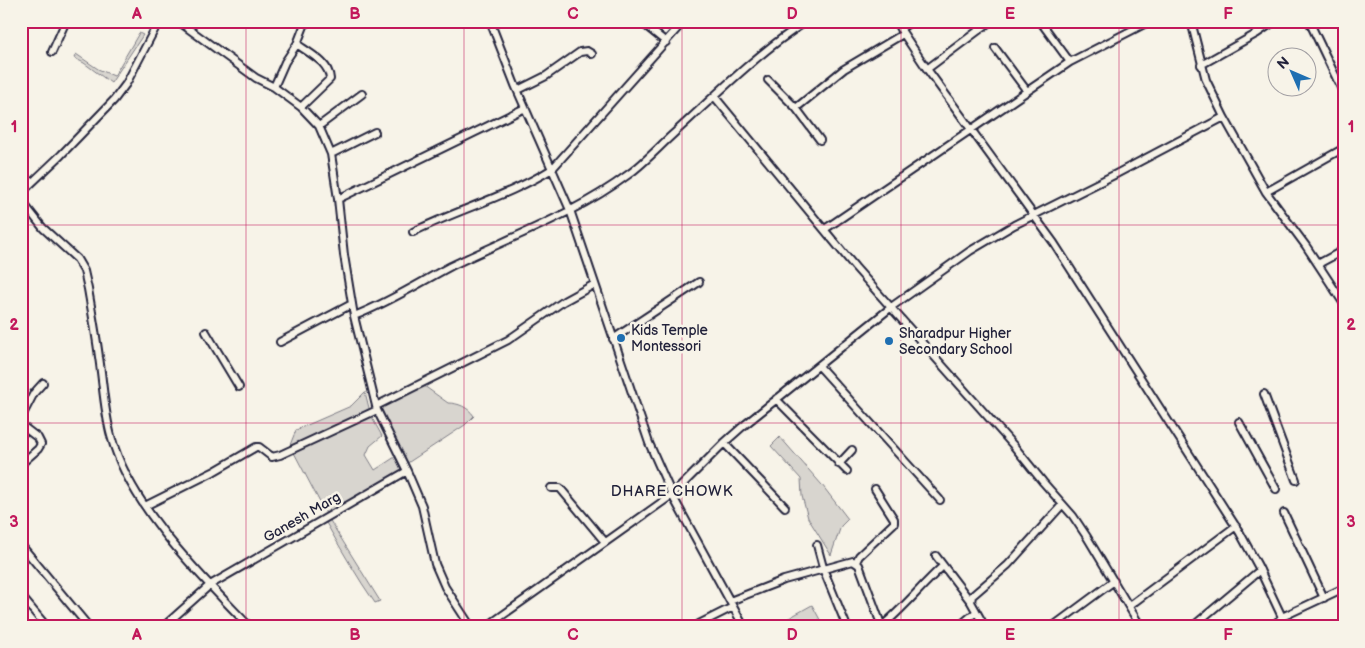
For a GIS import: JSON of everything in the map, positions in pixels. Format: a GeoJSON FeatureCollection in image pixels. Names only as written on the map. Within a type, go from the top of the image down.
{"type":"FeatureCollection","features":[{"type":"Feature","properties":{"kind":"street"},"geometry":{"type":"LineString","coordinates":[[52,52],[66,21]]}},
{"type":"Feature","properties":{"kind":"street"},"geometry":{"type":"LineString","coordinates":[[21,193],[114,100],[126,84],[159,21]]}},
{"type":"Feature","properties":{"kind":"street"},"geometry":{"type":"LineString","coordinates":[[178,21],[256,78],[274,87],[301,107],[319,126],[332,154],[354,316],[377,408],[422,506],[434,564],[445,587],[471,627]]}},
{"type":"Feature","properties":{"kind":"street"},"geometry":{"type":"LineString","coordinates":[[274,87],[285,62],[297,44],[306,21]]}},
{"type":"Feature","properties":{"kind":"street"},"geometry":{"type":"LineString","coordinates":[[490,21],[525,108],[570,210],[649,443],[672,495],[744,627]]}},
{"type":"Feature","properties":{"kind":"street"},"geometry":{"type":"LineString","coordinates":[[640,21],[666,42]]}},
{"type":"Feature","properties":{"kind":"street"},"geometry":{"type":"LineString","coordinates":[[414,232],[440,219],[535,180],[552,170],[684,21]]}},
{"type":"Feature","properties":{"kind":"street"},"geometry":{"type":"LineString","coordinates":[[354,316],[384,303],[450,267],[570,210],[601,193],[631,173],[714,96],[779,41],[807,21]]}},
{"type":"Feature","properties":{"kind":"street"},"geometry":{"type":"LineString","coordinates":[[895,21],[927,69],[1054,243],[1236,526],[1260,570],[1282,617]]}},
{"type":"Feature","properties":{"kind":"street"},"geometry":{"type":"LineString","coordinates":[[796,108],[844,69],[901,32],[912,21]]}},
{"type":"Feature","properties":{"kind":"street"},"geometry":{"type":"LineString","coordinates":[[927,69],[991,21]]}},
{"type":"Feature","properties":{"kind":"street"},"geometry":{"type":"LineString","coordinates":[[1040,21],[1070,62]]}},
{"type":"Feature","properties":{"kind":"street"},"geometry":{"type":"LineString","coordinates":[[825,229],[1070,62],[1150,21]]}},
{"type":"Feature","properties":{"kind":"street"},"geometry":{"type":"LineString","coordinates":[[1191,21],[1206,80],[1224,117],[1266,192],[1318,264],[1344,304]]}},
{"type":"Feature","properties":{"kind":"street"},"geometry":{"type":"LineString","coordinates":[[1201,65],[1275,21]]}},
{"type":"Feature","properties":{"kind":"street"},"geometry":{"type":"LineString","coordinates":[[1309,21],[1344,94]]}},
{"type":"Feature","properties":{"kind":"street"},"geometry":{"type":"LineString","coordinates":[[297,44],[325,64],[330,71],[330,79],[301,107]]}},
{"type":"Feature","properties":{"kind":"street"},"geometry":{"type":"LineString","coordinates":[[995,48],[1027,91]]}},
{"type":"Feature","properties":{"kind":"street"},"geometry":{"type":"LineString","coordinates":[[518,90],[546,76],[580,52],[587,51],[592,54]]}},
{"type":"Feature","properties":{"kind":"street"},"geometry":{"type":"LineString","coordinates":[[768,80],[796,108],[820,140]]}},
{"type":"Feature","properties":{"kind":"street"},"geometry":{"type":"LineString","coordinates":[[319,126],[362,94]]}},
{"type":"Feature","properties":{"kind":"street"},"geometry":{"type":"LineString","coordinates":[[714,96],[890,308],[1013,445],[1073,516],[1141,627]]}},
{"type":"Feature","properties":{"kind":"street"},"geometry":{"type":"LineString","coordinates":[[338,199],[525,108]]}},
{"type":"Feature","properties":{"kind":"street"},"geometry":{"type":"LineString","coordinates":[[486,627],[672,495],[724,443],[776,399],[890,308],[970,250],[1224,117]]}},
{"type":"Feature","properties":{"kind":"street"},"geometry":{"type":"LineString","coordinates":[[332,154],[376,132]]}},
{"type":"Feature","properties":{"kind":"street"},"geometry":{"type":"LineString","coordinates":[[1266,192],[1344,148]]}},
{"type":"Feature","properties":{"kind":"street"},"geometry":{"type":"LineString","coordinates":[[21,200],[43,228],[77,260],[84,271],[111,436],[125,471],[145,506],[174,545],[250,627]]}},
{"type":"Feature","properties":{"kind":"street"},"geometry":{"type":"LineString","coordinates":[[1318,264],[1344,250]]}},
{"type":"Feature","properties":{"kind":"street"},"geometry":{"type":"LineString","coordinates":[[613,339],[699,282]]}},
{"type":"Feature","properties":{"kind":"street"},"geometry":{"type":"LineString","coordinates":[[145,506],[213,472],[256,447],[259,447],[272,457],[280,455],[377,408],[508,340],[564,301],[595,284]]}},
{"type":"Feature","properties":{"kind":"street"},"geometry":{"type":"LineString","coordinates":[[280,342],[352,304]]}},
{"type":"Feature","properties":{"kind":"street"},"geometry":{"type":"LineString","coordinates":[[206,332],[239,387]]}},
{"type":"Feature","properties":{"kind":"street"},"geometry":{"type":"LineString","coordinates":[[818,366],[940,500]]}},
{"type":"Feature","properties":{"kind":"street"},"geometry":{"type":"LineString","coordinates":[[21,418],[34,393],[43,383]]}},
{"type":"Feature","properties":{"kind":"street"},"geometry":{"type":"LineString","coordinates":[[1264,394],[1296,480]]}},
{"type":"Feature","properties":{"kind":"street"},"geometry":{"type":"LineString","coordinates":[[776,399],[846,471]]}},
{"type":"Feature","properties":{"kind":"street"},"geometry":{"type":"LineString","coordinates":[[1240,422],[1276,489]]}},
{"type":"Feature","properties":{"kind":"street"},"geometry":{"type":"LineString","coordinates":[[21,425],[38,438],[41,444],[21,464]]}},
{"type":"Feature","properties":{"kind":"street"},"geometry":{"type":"LineString","coordinates":[[724,443],[785,507]]}},
{"type":"Feature","properties":{"kind":"street"},"geometry":{"type":"LineString","coordinates":[[839,464],[852,450]]}},
{"type":"Feature","properties":{"kind":"street","name":"Ganesh Marg"},"geometry":{"type":"LineString","coordinates":[[162,627],[210,585],[407,471]]}},
{"type":"Feature","properties":{"kind":"street"},"geometry":{"type":"LineString","coordinates":[[551,488],[560,488],[605,542]]}},
{"type":"Feature","properties":{"kind":"street"},"geometry":{"type":"LineString","coordinates":[[856,562],[859,556],[894,523],[894,519],[875,489]]}},
{"type":"Feature","properties":{"kind":"street"},"geometry":{"type":"LineString","coordinates":[[971,602],[972,596],[1008,565],[1062,505]]}},
{"type":"Feature","properties":{"kind":"street"},"geometry":{"type":"LineString","coordinates":[[1284,513],[1324,598]]}},
{"type":"Feature","properties":{"kind":"street"},"geometry":{"type":"LineString","coordinates":[[1129,606],[1236,526]]}},
{"type":"Feature","properties":{"kind":"street"},"geometry":{"type":"LineString","coordinates":[[21,545],[88,627]]}},
{"type":"Feature","properties":{"kind":"street"},"geometry":{"type":"LineString","coordinates":[[817,545],[823,569],[847,627]]}},
{"type":"Feature","properties":{"kind":"street"},"geometry":{"type":"LineString","coordinates":[[936,556],[971,602],[985,627]]}},
{"type":"Feature","properties":{"kind":"street"},"geometry":{"type":"LineString","coordinates":[[699,624],[731,604],[784,580],[853,561],[859,565],[882,626],[900,611],[943,566]]}},
{"type":"Feature","properties":{"kind":"street"},"geometry":{"type":"LineString","coordinates":[[1192,627],[1260,570]]}},
{"type":"Feature","properties":{"kind":"street"},"geometry":{"type":"LineString","coordinates":[[1052,627],[1114,581]]}},
{"type":"Feature","properties":{"kind":"street"},"geometry":{"type":"LineString","coordinates":[[1276,627],[1277,622],[1282,617],[1344,588]]}},
{"type":"Feature","properties":{"kind":"street"},"geometry":{"type":"LineString","coordinates":[[21,596],[47,627]]}},
{"type":"Feature","properties":{"kind":"street"},"geometry":{"type":"LineString","coordinates":[[958,627],[976,612]]}},
{"type":"Feature","properties":{"kind":"shaded area"},"geometry":{"type":"Polygon","coordinates":[[[139,33],[143,35],[111,83],[74,58],[76,54],[98,69],[114,76],[139,33]]]}},
{"type":"Feature","properties":{"kind":"shaded area"},"geometry":{"type":"Polygon","coordinates":[[[420,383],[448,403],[466,408],[474,416],[465,425],[406,464],[375,403],[420,383]]]}},
{"type":"Feature","properties":{"kind":"shaded area"},"geometry":{"type":"Polygon","coordinates":[[[365,392],[371,416],[382,436],[370,446],[366,455],[375,470],[395,457],[401,469],[399,473],[326,514],[290,445],[296,430],[351,406],[365,392]]]}},
{"type":"Feature","properties":{"kind":"shaded area"},"geometry":{"type":"Polygon","coordinates":[[[780,437],[822,485],[848,519],[841,526],[831,555],[808,518],[802,496],[801,479],[771,446],[780,437]]]}},
{"type":"Feature","properties":{"kind":"shaded area"},"geometry":{"type":"Polygon","coordinates":[[[329,519],[380,601],[375,603],[355,573],[325,521],[329,519]]]}},
{"type":"Feature","properties":{"kind":"shaded area"},"geometry":{"type":"Polygon","coordinates":[[[812,605],[824,627],[791,627],[787,619],[812,605]]]}},
{"type":"Feature","properties":{"kind":"place","name":"Kids Temple Montessori"},"geometry":{"type":"Point","coordinates":[621,338]}},
{"type":"Feature","properties":{"kind":"place","name":"Sharadpur Higher Secondary School"},"geometry":{"type":"Point","coordinates":[889,341]}},
{"type":"Feature","properties":{"kind":"district","name":"DHARE CHOWK"},"geometry":{"type":"Point","coordinates":[672,491]}}]}
